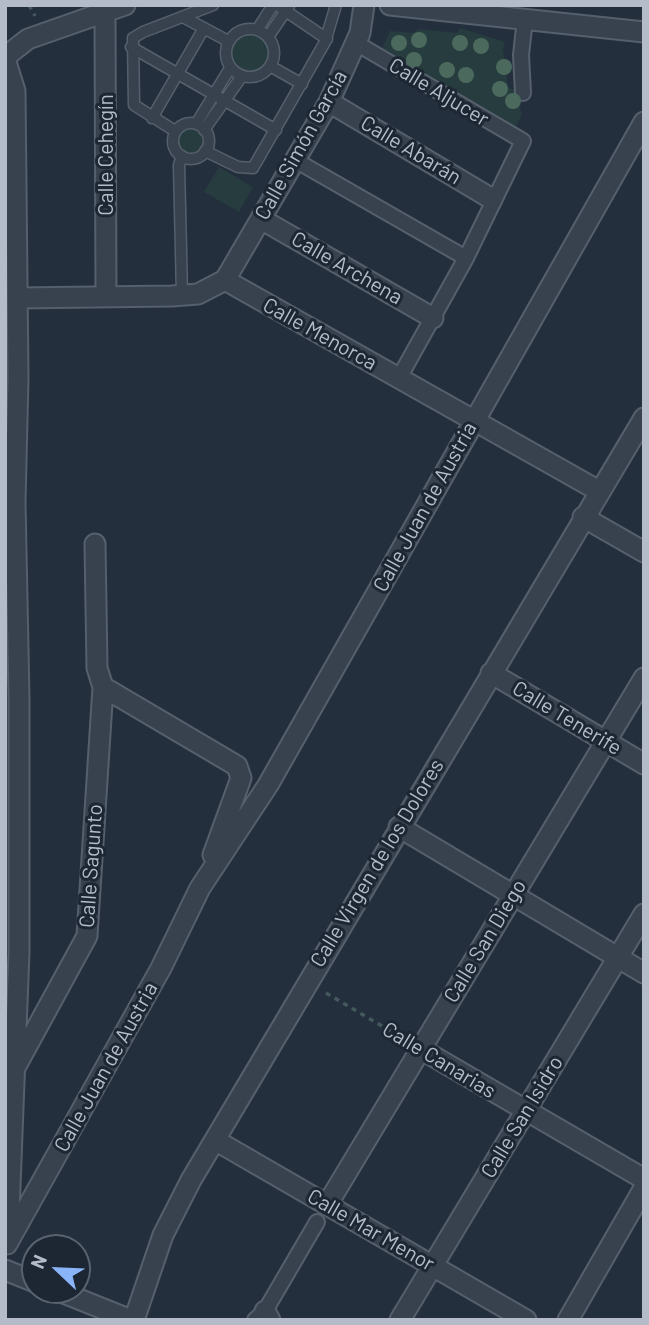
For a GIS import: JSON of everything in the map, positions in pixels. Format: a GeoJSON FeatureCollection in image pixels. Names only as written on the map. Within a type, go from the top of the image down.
{"type":"FeatureCollection","features":[{"type":"Feature","properties":{"kind":"street"},"geometry":{"type":"LineString","coordinates":[[6,1247],[15,1069],[19,808],[10,502],[11,378],[18,298],[11,251],[15,91],[5,58],[28,39],[125,5]]}},
{"type":"Feature","properties":{"kind":"street","name":"Calle Simón García"},"geometry":{"type":"LineString","coordinates":[[225,280],[329,102],[356,43],[365,5]]}},
{"type":"Feature","properties":{"kind":"street"},"geometry":{"type":"LineString","coordinates":[[390,5],[644,32]]}},
{"type":"Feature","properties":{"kind":"street","name":"Calle Cehegín"},"geometry":{"type":"LineString","coordinates":[[105,13],[106,298]]}},
{"type":"Feature","properties":{"kind":"street"},"geometry":{"type":"LineString","coordinates":[[523,93],[521,55],[525,19]]}},
{"type":"Feature","properties":{"kind":"street","name":"Calle Aljucer"},"geometry":{"type":"LineString","coordinates":[[356,43],[523,141],[492,199]]}},
{"type":"Feature","properties":{"kind":"street","name":"Calle Abarán"},"geometry":{"type":"LineString","coordinates":[[329,102],[492,199]]}},
{"type":"Feature","properties":{"kind":"street","name":"Calle Juan de Austria"},"geometry":{"type":"LineString","coordinates":[[200,888],[268,785],[644,122]]}},
{"type":"Feature","properties":{"kind":"street"},"geometry":{"type":"LineString","coordinates":[[295,160],[466,258]]}},
{"type":"Feature","properties":{"kind":"street"},"geometry":{"type":"LineString","coordinates":[[399,378],[466,258],[492,199]]}},
{"type":"Feature","properties":{"kind":"street","name":"Calle Archena"},"geometry":{"type":"LineString","coordinates":[[261,219],[433,318]]}},
{"type":"Feature","properties":{"kind":"street"},"geometry":{"type":"LineString","coordinates":[[18,298],[198,294],[225,280]]}},
{"type":"Feature","properties":{"kind":"street","name":"Calle Menorca"},"geometry":{"type":"LineString","coordinates":[[225,280],[599,491]]}},
{"type":"Feature","properties":{"kind":"street","name":"Calle Virgen de los Dolores"},"geometry":{"type":"LineString","coordinates":[[132,1320],[163,1235],[215,1140],[307,981],[644,418]]}},
{"type":"Feature","properties":{"kind":"street"},"geometry":{"type":"LineString","coordinates":[[583,517],[644,552]]}},
{"type":"Feature","properties":{"kind":"street","name":"Calle Sagunto"},"geometry":{"type":"LineString","coordinates":[[15,1069],[87,936],[103,687],[97,668],[95,544]]}},
{"type":"Feature","properties":{"kind":"street","name":"Calle Tenerife"},"geometry":{"type":"LineString","coordinates":[[491,673],[644,764]]}},
{"type":"Feature","properties":{"kind":"street","name":"Calle San Diego"},"geometry":{"type":"LineString","coordinates":[[263,1317],[419,1048],[644,678]]}},
{"type":"Feature","properties":{"kind":"street","name":"Calle Juan de Austria"},"geometry":{"type":"LineString","coordinates":[[6,1247],[161,968],[200,888],[241,778],[237,766],[103,687]]}},
{"type":"Feature","properties":{"kind":"street"},"geometry":{"type":"LineString","coordinates":[[399,827],[644,973]]}},
{"type":"Feature","properties":{"kind":"street","name":"Calle San Isidro"},"geometry":{"type":"LineString","coordinates":[[400,1320],[644,914]]}},
{"type":"Feature","properties":{"kind":"street","name":"Calle Canarias"},"geometry":{"type":"LineString","coordinates":[[419,1048],[644,1179]]}},
{"type":"Feature","properties":{"kind":"street","name":"Calle Mar Menor"},"geometry":{"type":"LineString","coordinates":[[215,1140],[322,1214],[432,1266],[526,1320]]}},
{"type":"Feature","properties":{"kind":"street"},"geometry":{"type":"LineString","coordinates":[[568,1320],[644,1188]]}},
{"type":"Feature","properties":{"kind":"street"},"geometry":{"type":"LineString","coordinates":[[91,1304],[132,1320]]}},
{"type":"Feature","properties":{"kind":"lane"},"geometry":{"type":"LineString","coordinates":[[175,131],[134,105],[131,47],[133,38],[213,5]]}},
{"type":"Feature","properties":{"kind":"lane"},"geometry":{"type":"LineString","coordinates":[[205,150],[249,170],[256,165],[327,39],[336,5]]}},
{"type":"Feature","properties":{"kind":"lane"},"geometry":{"type":"LineString","coordinates":[[281,7],[327,39]]}},
{"type":"Feature","properties":{"kind":"lane"},"geometry":{"type":"LineString","coordinates":[[257,30],[281,7]]}},
{"type":"Feature","properties":{"kind":"lane"},"geometry":{"type":"LineString","coordinates":[[268,37],[281,7]]}},
{"type":"Feature","properties":{"kind":"lane"},"geometry":{"type":"LineString","coordinates":[[186,18],[228,41]]}},
{"type":"Feature","properties":{"kind":"lane"},"geometry":{"type":"LineString","coordinates":[[152,118],[204,28]]}},
{"type":"Feature","properties":{"kind":"lane"},"geometry":{"type":"LineString","coordinates":[[257,30],[268,37],[273,47],[270,66],[254,78],[242,76],[230,68],[226,57],[228,41],[241,31],[257,30]]}},
{"type":"Feature","properties":{"kind":"lane"},"geometry":{"type":"LineString","coordinates":[[131,47],[276,130]]}},
{"type":"Feature","properties":{"kind":"lane"},"geometry":{"type":"LineString","coordinates":[[270,66],[302,83]]}},
{"type":"Feature","properties":{"kind":"lane"},"geometry":{"type":"LineString","coordinates":[[200,127],[214,94],[230,68]]}},
{"type":"Feature","properties":{"kind":"lane"},"geometry":{"type":"LineString","coordinates":[[200,127],[225,100],[242,76]]}},
{"type":"Feature","properties":{"kind":"lane"},"geometry":{"type":"LineString","coordinates":[[185,124],[200,127],[208,137],[205,150],[192,158],[182,156],[173,142],[175,131],[185,124]]}},
{"type":"Feature","properties":{"kind":"lane"},"geometry":{"type":"LineString","coordinates":[[182,156],[179,165],[182,295]]}},
{"type":"Feature","properties":{"kind":"path","name":"Calle Canarias"},"geometry":{"type":"LineString","coordinates":[[307,981],[419,1048]]}},
{"type":"Feature","properties":{"kind":"green space"},"geometry":{"type":"Polygon","coordinates":[[[460,28],[505,42],[503,49],[508,87],[514,90],[522,114],[515,128],[382,48],[390,31],[413,33],[419,29],[457,33],[460,28]]]}},
{"type":"Feature","properties":{"kind":"green space"},"geometry":{"type":"Polygon","coordinates":[[[250,31],[265,38],[272,53],[265,68],[250,75],[235,68],[228,53],[235,38],[250,31]]]}},
{"type":"Feature","properties":{"kind":"green space"},"geometry":{"type":"Polygon","coordinates":[[[191,126],[197,127],[205,135],[205,147],[197,155],[191,156],[185,155],[177,147],[176,141],[177,135],[185,127],[191,126]]]}},
{"type":"Feature","properties":{"kind":"green space"},"geometry":{"type":"Polygon","coordinates":[[[219,167],[253,187],[239,212],[204,192],[219,167]]]}},
{"type":"Feature","properties":{"kind":"green space"},"geometry":{"type":"Polygon","coordinates":[[[6,517],[10,948],[5,948],[6,517]]]}}]}
